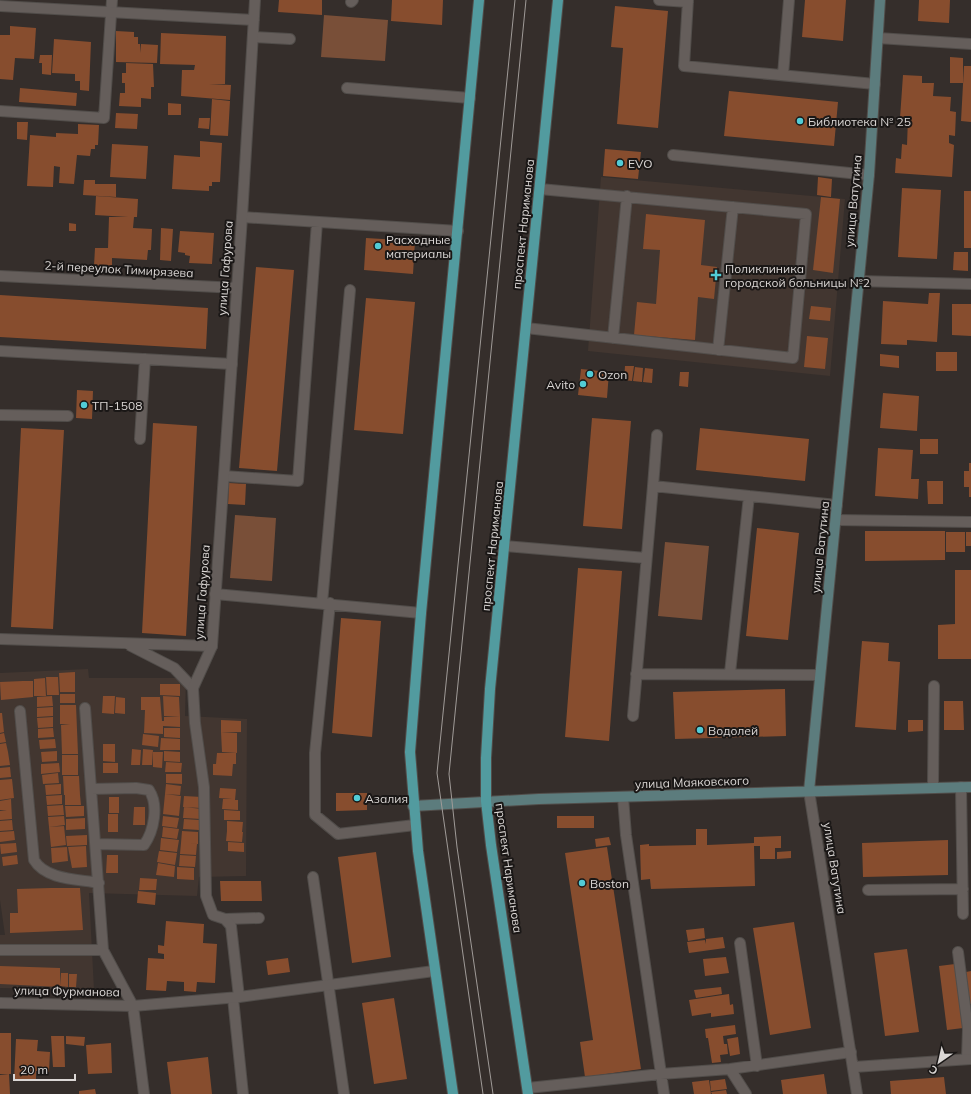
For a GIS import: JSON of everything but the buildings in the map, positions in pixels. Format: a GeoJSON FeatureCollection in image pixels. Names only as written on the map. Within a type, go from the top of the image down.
{"type":"FeatureCollection","features":[{"type":"Feature","properties":{"kind":"main road"},"geometry":{"type":"LineString","coordinates":[[453,1094],[434,971],[415,825],[410,752],[479,0]]}},
{"type":"Feature","properties":{"kind":"main road","name":"проспект Нариманова"},"geometry":{"type":"LineString","coordinates":[[528,1091],[492,853],[486,801],[486,758],[490,689],[558,0]]}},
{"type":"Feature","properties":{"kind":"street"},"geometry":{"type":"LineString","coordinates":[[0,112],[104,118],[112,0]]}},
{"type":"Feature","properties":{"kind":"street","name":"улица Гафурова"},"geometry":{"type":"LineString","coordinates":[[225,919],[213,915],[206,896],[204,787],[195,723],[193,688],[212,646],[242,217],[254,0]]}},
{"type":"Feature","properties":{"kind":"street"},"geometry":{"type":"LineString","coordinates":[[659,0],[688,1],[684,66],[875,84]]}},
{"type":"Feature","properties":{"kind":"street"},"geometry":{"type":"LineString","coordinates":[[783,75],[789,0]]}},
{"type":"Feature","properties":{"kind":"street","name":"улица Ватутина"},"geometry":{"type":"LineString","coordinates":[[857,1094],[854,1066],[809,791],[869,175],[880,0]]}},
{"type":"Feature","properties":{"kind":"street"},"geometry":{"type":"LineString","coordinates":[[0,6],[254,20]]}},
{"type":"Feature","properties":{"kind":"street"},"geometry":{"type":"LineString","coordinates":[[253,37],[290,39]]}},
{"type":"Feature","properties":{"kind":"street"},"geometry":{"type":"LineString","coordinates":[[878,38],[971,44]]}},
{"type":"Feature","properties":{"kind":"street"},"geometry":{"type":"LineString","coordinates":[[347,88],[470,98]]}},
{"type":"Feature","properties":{"kind":"street"},"geometry":{"type":"LineString","coordinates":[[673,155],[869,175]]}},
{"type":"Feature","properties":{"kind":"street"},"geometry":{"type":"LineString","coordinates":[[526,328],[793,358],[806,214],[540,189]]}},
{"type":"Feature","properties":{"kind":"street"},"geometry":{"type":"LineString","coordinates":[[613,338],[627,196]]}},
{"type":"Feature","properties":{"kind":"street"},"geometry":{"type":"LineString","coordinates":[[718,350],[733,207]]}},
{"type":"Feature","properties":{"kind":"street"},"geometry":{"type":"LineString","coordinates":[[242,217],[458,231]]}},
{"type":"Feature","properties":{"kind":"street"},"geometry":{"type":"LineString","coordinates":[[224,476],[298,481],[317,222]]}},
{"type":"Feature","properties":{"kind":"street","name":"2-й переулок Тимирязева"},"geometry":{"type":"LineString","coordinates":[[0,276],[237,288]]}},
{"type":"Feature","properties":{"kind":"street"},"geometry":{"type":"LineString","coordinates":[[859,281],[971,284]]}},
{"type":"Feature","properties":{"kind":"street"},"geometry":{"type":"LineString","coordinates":[[350,290],[315,753],[314,815],[338,834],[415,825]]}},
{"type":"Feature","properties":{"kind":"street"},"geometry":{"type":"LineString","coordinates":[[0,351],[232,364]]}},
{"type":"Feature","properties":{"kind":"street"},"geometry":{"type":"LineString","coordinates":[[140,439],[145,359]]}},
{"type":"Feature","properties":{"kind":"street"},"geometry":{"type":"LineString","coordinates":[[0,415],[68,416]]}},
{"type":"Feature","properties":{"kind":"street"},"geometry":{"type":"LineString","coordinates":[[633,716],[657,435]]}},
{"type":"Feature","properties":{"kind":"street"},"geometry":{"type":"LineString","coordinates":[[653,486],[837,505]]}},
{"type":"Feature","properties":{"kind":"street"},"geometry":{"type":"LineString","coordinates":[[730,673],[749,496]]}},
{"type":"Feature","properties":{"kind":"street"},"geometry":{"type":"LineString","coordinates":[[836,520],[971,522]]}},
{"type":"Feature","properties":{"kind":"street"},"geometry":{"type":"LineString","coordinates":[[505,546],[646,558]]}},
{"type":"Feature","properties":{"kind":"street"},"geometry":{"type":"LineString","coordinates":[[215,594],[422,613]]}},
{"type":"Feature","properties":{"kind":"street"},"geometry":{"type":"LineString","coordinates":[[0,640],[212,646]]}},
{"type":"Feature","properties":{"kind":"street"},"geometry":{"type":"LineString","coordinates":[[127,644],[174,668],[193,688]]}},
{"type":"Feature","properties":{"kind":"street"},"geometry":{"type":"LineString","coordinates":[[636,674],[730,673],[820,675]]}},
{"type":"Feature","properties":{"kind":"street"},"geometry":{"type":"LineString","coordinates":[[933,787],[934,686]]}},
{"type":"Feature","properties":{"kind":"street"},"geometry":{"type":"LineString","coordinates":[[84,708],[96,844],[103,950],[133,1006],[144,1094]]}},
{"type":"Feature","properties":{"kind":"street"},"geometry":{"type":"LineString","coordinates":[[20,711],[34,860],[38,867],[48,874],[99,883]]}},
{"type":"Feature","properties":{"kind":"street"},"geometry":{"type":"LineString","coordinates":[[963,914],[966,787]]}},
{"type":"Feature","properties":{"kind":"street","name":"улица Маяковского"},"geometry":{"type":"LineString","coordinates":[[413,806],[486,801],[966,787]]}},
{"type":"Feature","properties":{"kind":"street"},"geometry":{"type":"LineString","coordinates":[[91,788],[136,788],[149,790],[153,796],[154,826],[144,845],[96,844]]}},
{"type":"Feature","properties":{"kind":"street"},"geometry":{"type":"LineString","coordinates":[[623,797],[626,835],[664,1094]]}},
{"type":"Feature","properties":{"kind":"street"},"geometry":{"type":"LineString","coordinates":[[313,877],[344,1094]]}},
{"type":"Feature","properties":{"kind":"street"},"geometry":{"type":"LineString","coordinates":[[868,890],[963,889]]}},
{"type":"Feature","properties":{"kind":"street"},"geometry":{"type":"LineString","coordinates":[[225,919],[259,918]]}},
{"type":"Feature","properties":{"kind":"street"},"geometry":{"type":"LineString","coordinates":[[225,919],[231,926],[244,1094]]}},
{"type":"Feature","properties":{"kind":"street"},"geometry":{"type":"LineString","coordinates":[[740,943],[757,1066]]}},
{"type":"Feature","properties":{"kind":"street"},"geometry":{"type":"LineString","coordinates":[[0,950],[103,950]]}},
{"type":"Feature","properties":{"kind":"street"},"geometry":{"type":"LineString","coordinates":[[854,1066],[969,1059],[968,1029],[958,952]]}},
{"type":"Feature","properties":{"kind":"street"},"geometry":{"type":"LineString","coordinates":[[133,1006],[236,998],[434,971]]}},
{"type":"Feature","properties":{"kind":"street","name":"улица Фурманова"},"geometry":{"type":"LineString","coordinates":[[0,1003],[133,1006]]}},
{"type":"Feature","properties":{"kind":"street"},"geometry":{"type":"LineString","coordinates":[[528,1091],[661,1074],[757,1066],[851,1052]]}},
{"type":"Feature","properties":{"kind":"street"},"geometry":{"type":"LineString","coordinates":[[730,1069],[746,1094]]}},
{"type":"Feature","properties":{"kind":"shaded area"},"geometry":{"type":"Polygon","coordinates":[[[324,15],[388,20],[385,61],[321,57],[324,15]]]}},
{"type":"Feature","properties":{"kind":"shaded area","name":"Поликлиника городской больницы №2"},"geometry":{"type":"Polygon","coordinates":[[[601,177],[845,199],[830,376],[588,351],[601,177]]]}},
{"type":"Feature","properties":{"kind":"shaded area"},"geometry":{"type":"Polygon","coordinates":[[[235,515],[276,518],[272,581],[230,578],[235,515]]]}},
{"type":"Feature","properties":{"kind":"shaded area"},"geometry":{"type":"Polygon","coordinates":[[[665,542],[709,546],[702,620],[658,616],[665,542]]]}},
{"type":"Feature","properties":{"kind":"shaded area"},"geometry":{"type":"Polygon","coordinates":[[[88,669],[89,678],[186,678],[185,716],[247,719],[246,876],[199,877],[197,896],[89,893],[94,990],[0,988],[0,935],[5,935],[0,900],[0,673],[88,669]]]}},
{"type":"Feature","properties":{"kind":"tram line"},"geometry":{"type":"LineString","coordinates":[[483,1094],[437,773],[515,0]]}},
{"type":"Feature","properties":{"kind":"tram line"},"geometry":{"type":"LineString","coordinates":[[493,1094],[457,847],[449,774],[526,0]]}},
{"type":"Feature","properties":{"kind":"place","name":"Библиотека № 25"},"geometry":{"type":"Point","coordinates":[800,121]}},
{"type":"Feature","properties":{"kind":"place","name":"EVO"},"geometry":{"type":"Point","coordinates":[620,163]}},
{"type":"Feature","properties":{"kind":"place","name":"Расходные материалы"},"geometry":{"type":"Point","coordinates":[378,246]}},
{"type":"Feature","properties":{"kind":"place","name":"Поликлиника городской больницы №2"},"geometry":{"type":"Point","coordinates":[716,275]}},
{"type":"Feature","properties":{"kind":"place","name":"Ozon"},"geometry":{"type":"Point","coordinates":[590,374]}},
{"type":"Feature","properties":{"kind":"place","name":"Avito"},"geometry":{"type":"Point","coordinates":[583,384]}},
{"type":"Feature","properties":{"kind":"place","name":"ТП-1508"},"geometry":{"type":"Point","coordinates":[84,405]}},
{"type":"Feature","properties":{"kind":"place","name":"Водолей"},"geometry":{"type":"Point","coordinates":[700,730]}},
{"type":"Feature","properties":{"kind":"place","name":"Азалия"},"geometry":{"type":"Point","coordinates":[357,798]}},
{"type":"Feature","properties":{"kind":"place","name":"Boston"},"geometry":{"type":"Point","coordinates":[582,883]}}]}
